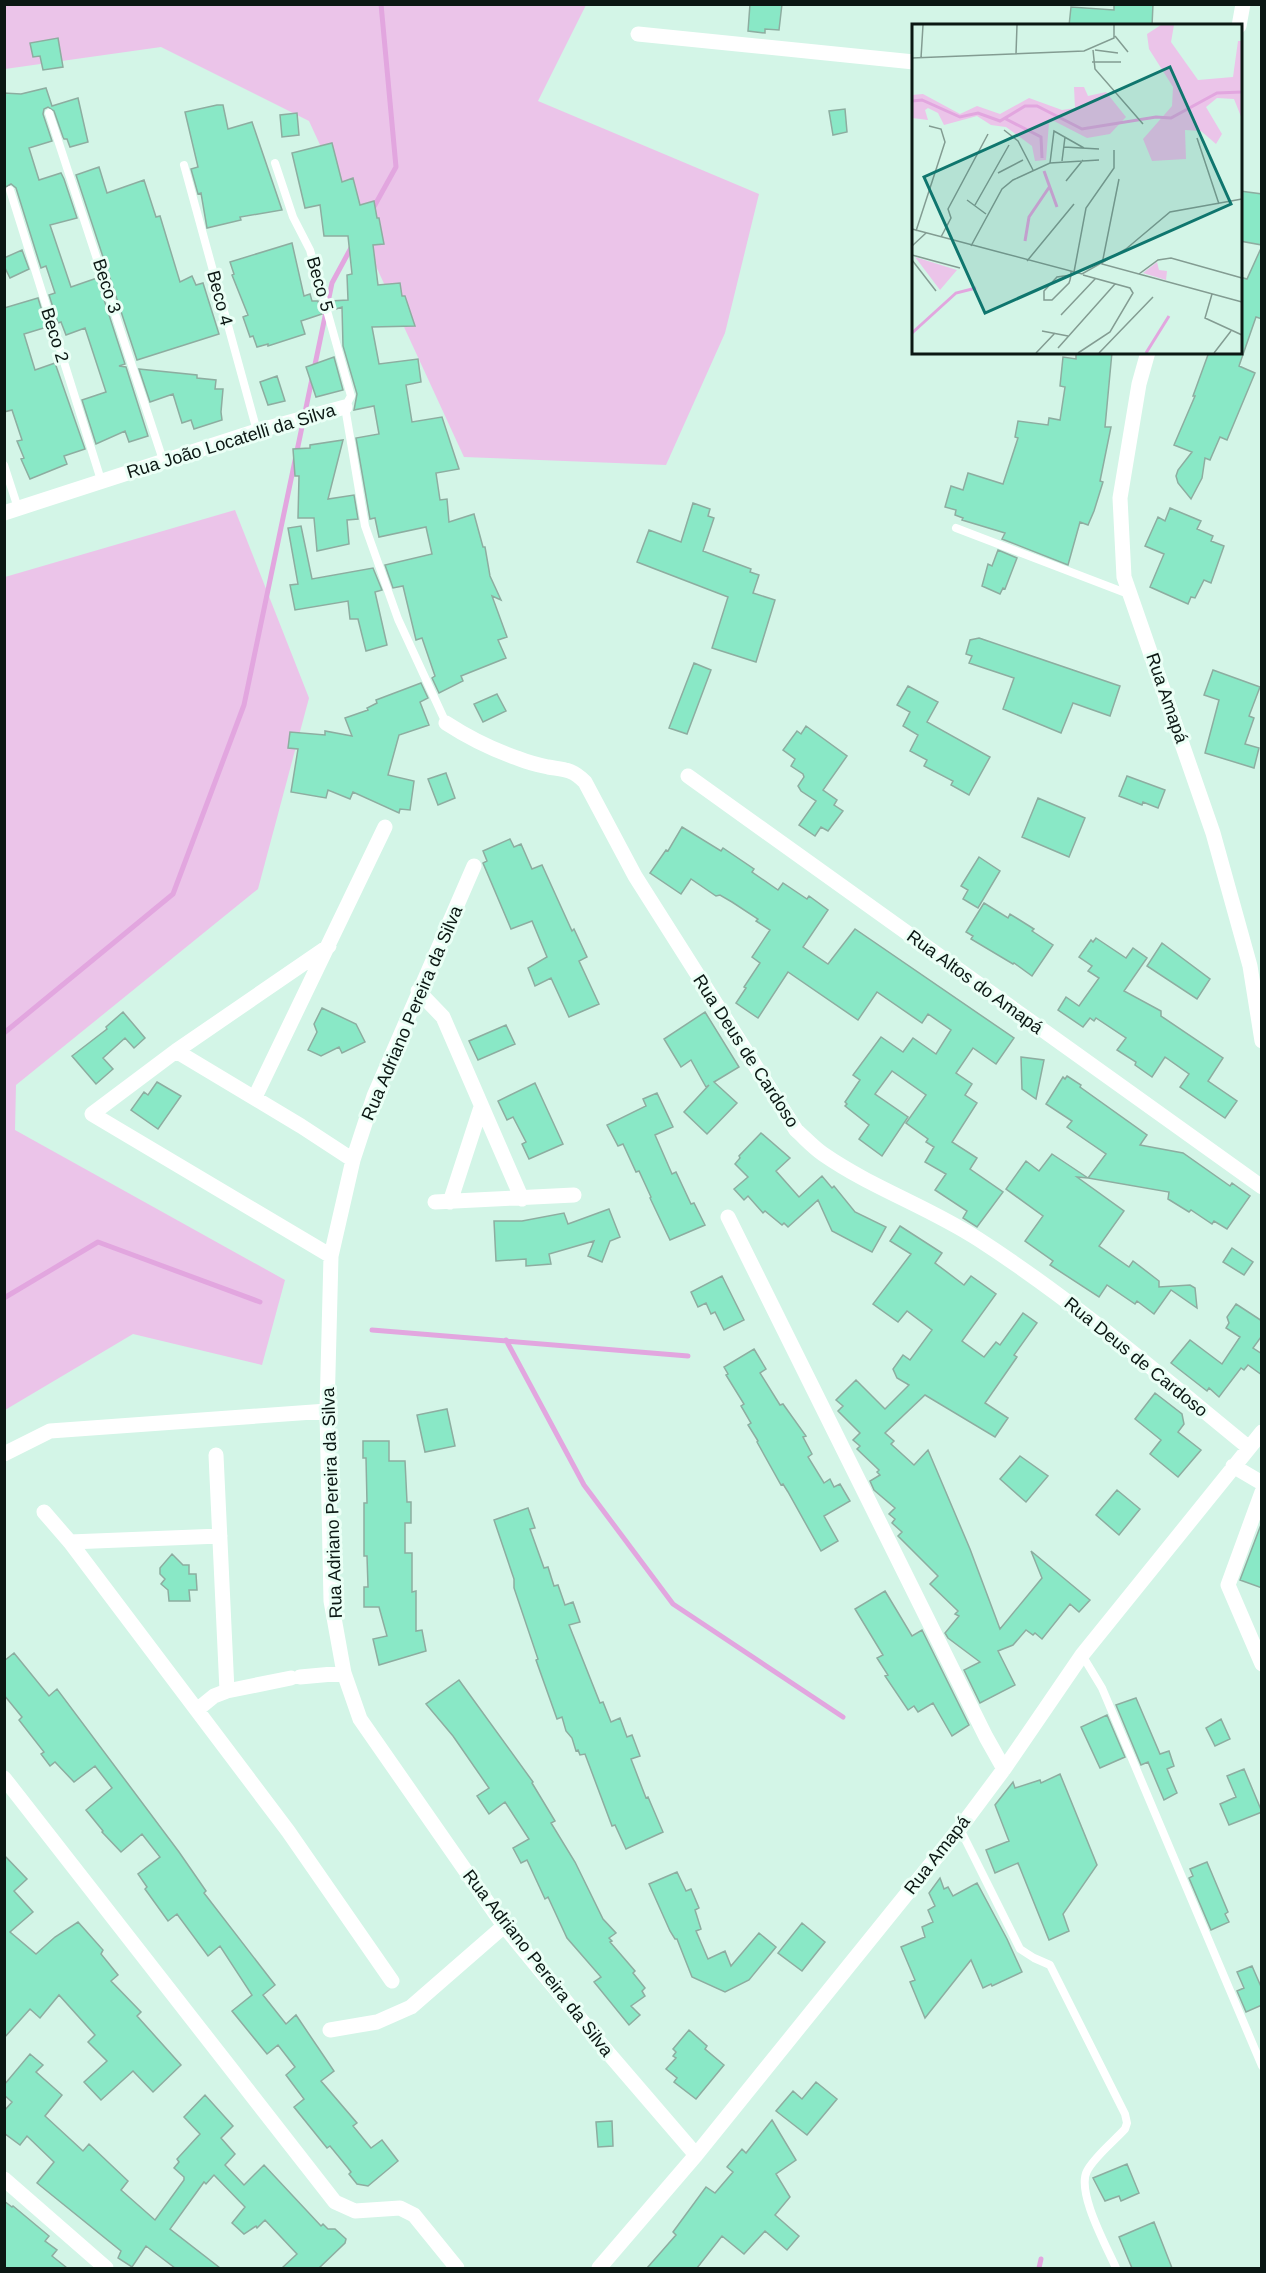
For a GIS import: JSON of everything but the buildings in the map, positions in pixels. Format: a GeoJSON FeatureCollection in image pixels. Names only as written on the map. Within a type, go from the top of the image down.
{"type":"FeatureCollection","features":[{"type":"Feature","properties":{"kind":"street"},"geometry":{"type":"LineString","coordinates":[[1239,24],[1243,4]]}},
{"type":"Feature","properties":{"kind":"street"},"geometry":{"type":"LineString","coordinates":[[638,34],[912,62]]}},
{"type":"Feature","properties":{"kind":"street","name":"Rua Amapá"},"geometry":{"type":"LineString","coordinates":[[1147,354],[1139,384],[1120,498],[1124,577],[1213,833],[1250,966],[1262,1041]]}},
{"type":"Feature","properties":{"kind":"street","name":"Rua João Locatelli da Silva"},"geometry":{"type":"LineString","coordinates":[[11,511],[163,460],[345,406]]}},
{"type":"Feature","properties":{"kind":"street","name":"Rua Deus de Cardoso"},"geometry":{"type":"LineString","coordinates":[[446,723],[476,742],[516,758],[547,767],[567,769],[577,774],[585,782],[635,876],[796,1130],[822,1154],[859,1176],[946,1220],[1007,1257],[1101,1326],[1248,1447]]}},
{"type":"Feature","properties":{"kind":"street","name":"Rua Altos do Amapá"},"geometry":{"type":"LineString","coordinates":[[688,776],[1262,1187]]}},
{"type":"Feature","properties":{"kind":"street"},"geometry":{"type":"LineString","coordinates":[[255,1097],[385,827]]}},
{"type":"Feature","properties":{"kind":"street","name":"Rua Adriano Pereira da Silva"},"geometry":{"type":"LineString","coordinates":[[474,866],[374,1096],[353,1160],[331,1256],[327,1411],[331,1601],[344,1673],[360,1719],[504,1926],[696,2156]]}},
{"type":"Feature","properties":{"kind":"street"},"geometry":{"type":"LineString","coordinates":[[328,945],[176,1051],[92,1114],[331,1256]]}},
{"type":"Feature","properties":{"kind":"street"},"geometry":{"type":"LineString","coordinates":[[418,991],[443,1017],[480,1107],[522,1199]]}},
{"type":"Feature","properties":{"kind":"street"},"geometry":{"type":"LineString","coordinates":[[176,1051],[255,1097],[353,1160]]}},
{"type":"Feature","properties":{"kind":"street"},"geometry":{"type":"LineString","coordinates":[[480,1107],[442,1202],[574,1195]]}},
{"type":"Feature","properties":{"kind":"street"},"geometry":{"type":"LineString","coordinates":[[728,1217],[1004,1769]]}},
{"type":"Feature","properties":{"kind":"street"},"geometry":{"type":"LineString","coordinates":[[4,1455],[50,1431],[327,1411]]}},
{"type":"Feature","properties":{"kind":"street","name":"Rua Amapá"},"geometry":{"type":"LineString","coordinates":[[599,2268],[696,2156],[960,1828],[1004,1769],[1082,1654],[1262,1432]]}},
{"type":"Feature","properties":{"kind":"street"},"geometry":{"type":"LineString","coordinates":[[216,1455],[226,1691]]}},
{"type":"Feature","properties":{"kind":"street"},"geometry":{"type":"LineString","coordinates":[[1233,1466],[1262,1483]]}},
{"type":"Feature","properties":{"kind":"street"},"geometry":{"type":"LineString","coordinates":[[1262,1492],[1228,1585],[1262,1664]]}},
{"type":"Feature","properties":{"kind":"street"},"geometry":{"type":"LineString","coordinates":[[44,1512],[70,1542],[198,1709],[288,1831],[392,1981]]}},
{"type":"Feature","properties":{"kind":"street"},"geometry":{"type":"LineString","coordinates":[[70,1542],[220,1536]]}},
{"type":"Feature","properties":{"kind":"street"},"geometry":{"type":"LineString","coordinates":[[198,1709],[214,1696],[226,1691],[296,1678],[344,1673]]}},
{"type":"Feature","properties":{"kind":"street"},"geometry":{"type":"LineString","coordinates":[[4,1778],[335,2202],[355,2211],[400,2208],[414,2215],[457,2268]]}},
{"type":"Feature","properties":{"kind":"street"},"geometry":{"type":"LineString","coordinates":[[330,2030],[377,2022],[411,2007],[504,1926]]}},
{"type":"Feature","properties":{"kind":"street"},"geometry":{"type":"LineString","coordinates":[[4,2179],[106,2268]]}},
{"type":"Feature","properties":{"kind":"lane","name":"Beco 3"},"geometry":{"type":"LineString","coordinates":[[49,113],[163,460]]}},
{"type":"Feature","properties":{"kind":"lane","name":"Beco 5"},"geometry":{"type":"LineString","coordinates":[[275,163],[293,217],[310,250],[351,396],[345,406]]}},
{"type":"Feature","properties":{"kind":"lane","name":"Beco 4"},"geometry":{"type":"LineString","coordinates":[[184,165],[256,431]]}},
{"type":"Feature","properties":{"kind":"lane","name":"Beco 2"},"geometry":{"type":"LineString","coordinates":[[10,190],[101,480]]}},
{"type":"Feature","properties":{"kind":"lane","name":"Rua João Locatelli da Silva"},"geometry":{"type":"LineString","coordinates":[[345,406],[365,526],[398,619],[446,723]]}},
{"type":"Feature","properties":{"kind":"lane"},"geometry":{"type":"LineString","coordinates":[[4,465],[11,511]]}},
{"type":"Feature","properties":{"kind":"lane"},"geometry":{"type":"LineString","coordinates":[[956,528],[1131,595]]}},
{"type":"Feature","properties":{"kind":"lane"},"geometry":{"type":"LineString","coordinates":[[1082,1654],[1102,1688],[1262,2066]]}},
{"type":"Feature","properties":{"kind":"lane"},"geometry":{"type":"LineString","coordinates":[[960,1828],[1020,1949],[1050,1965],[1125,2115],[1127,2123],[1125,2129],[1087,2170],[1084,2180],[1087,2201],[1116,2268]]}},
{"type":"Feature","properties":{"kind":"shaded area"},"geometry":{"type":"Polygon","coordinates":[[[4,5],[586,5],[538,101],[759,194],[725,333],[666,465],[464,457],[309,121],[161,47],[5,69],[4,5]]]}},
{"type":"Feature","properties":{"kind":"shaded area"},"geometry":{"type":"Polygon","coordinates":[[[235,510],[309,698],[258,889],[16,1085],[15,1130],[285,1280],[262,1365],[133,1334],[5,1410],[5,577],[235,510]]]}},
{"type":"Feature","properties":{"kind":"waterway"},"geometry":{"type":"LineString","coordinates":[[371,212],[396,167],[381,4]]}},
{"type":"Feature","properties":{"kind":"waterway"},"geometry":{"type":"LineString","coordinates":[[4,1033],[173,894],[244,705],[332,283],[352,246]]}},
{"type":"Feature","properties":{"kind":"waterway"},"geometry":{"type":"LineString","coordinates":[[4,1298],[98,1242],[260,1302]]}},
{"type":"Feature","properties":{"kind":"waterway"},"geometry":{"type":"LineString","coordinates":[[372,1330],[688,1356]]}},
{"type":"Feature","properties":{"kind":"waterway"},"geometry":{"type":"LineString","coordinates":[[506,1340],[584,1485],[673,1604],[843,1717]]}},
{"type":"Feature","properties":{"kind":"waterway"},"geometry":{"type":"LineString","coordinates":[[1039,2268],[1041,2259]]}}]}
